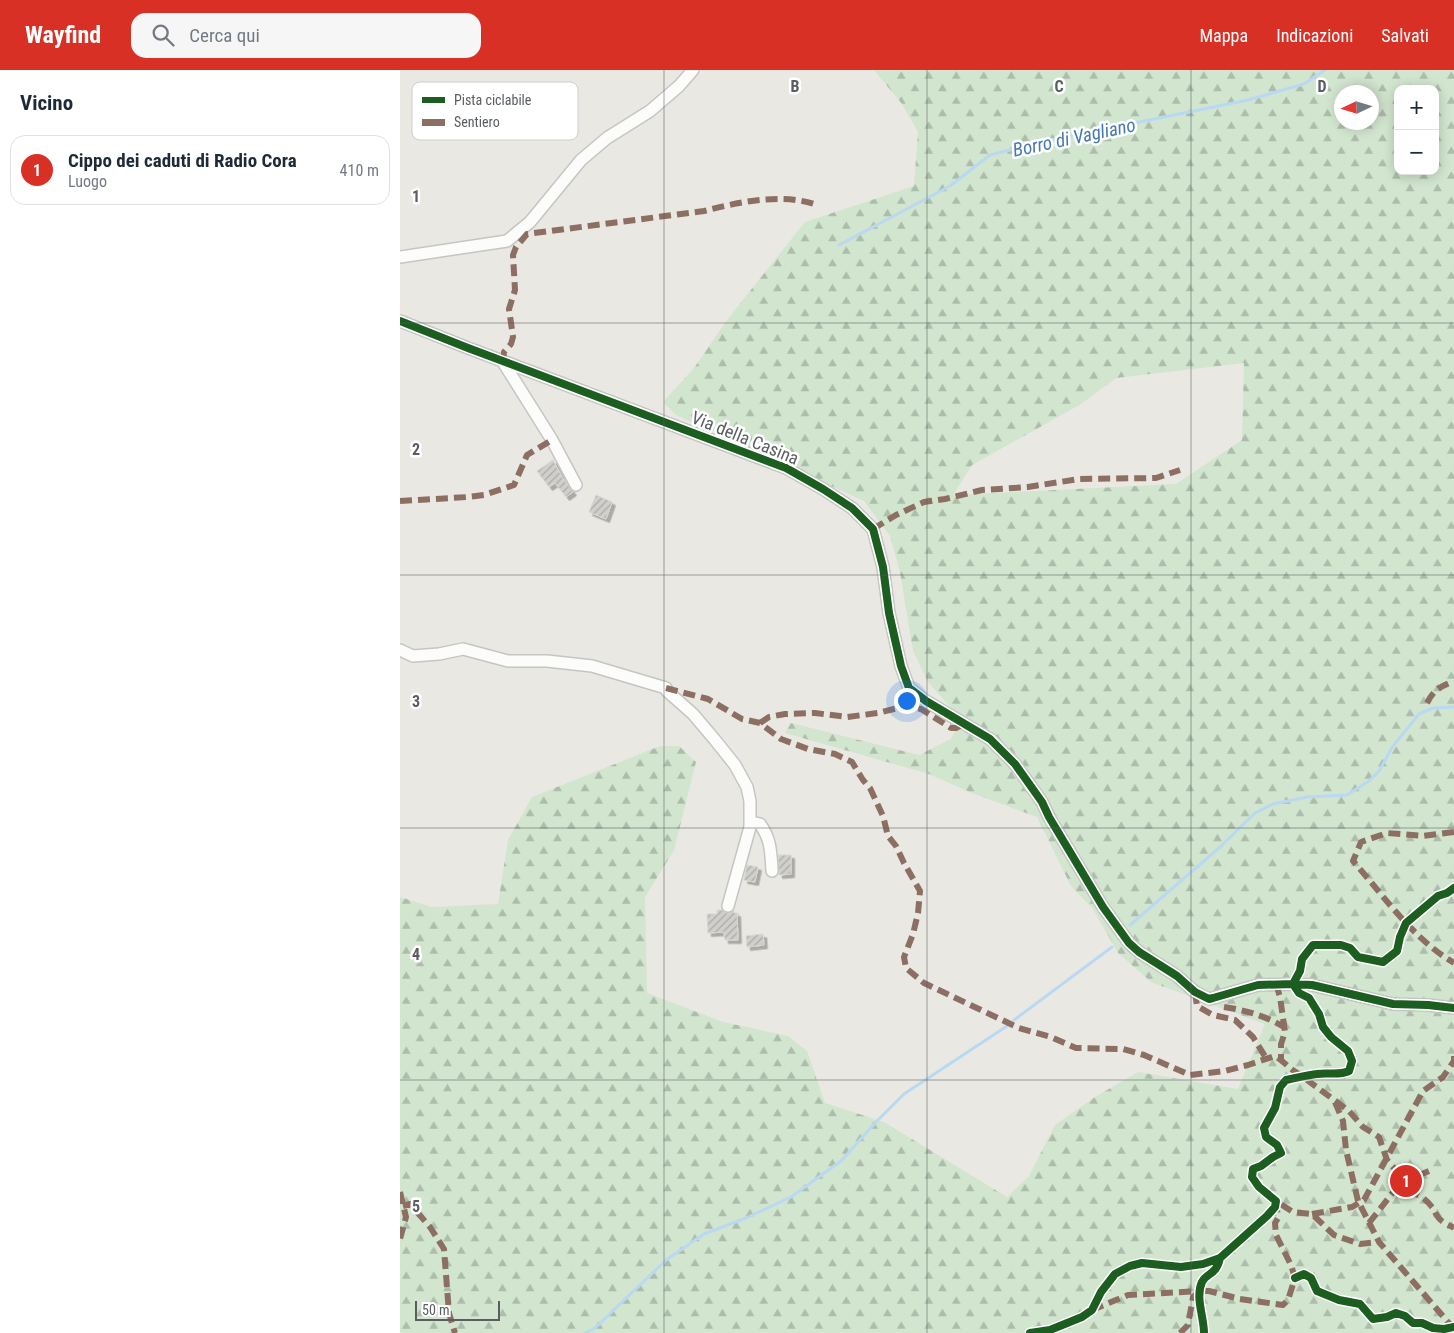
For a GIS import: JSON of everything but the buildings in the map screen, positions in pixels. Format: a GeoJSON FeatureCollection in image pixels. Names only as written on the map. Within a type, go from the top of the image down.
{"type":"FeatureCollection","features":[{"type":"Feature","properties":{"kind":"street"},"geometry":{"type":"LineString","coordinates":[[400,257],[508,241],[530,222],[581,160],[607,138],[650,111],[679,86],[693,70]]}},
{"type":"Feature","properties":{"kind":"street","name":"Via della Casina"},"geometry":{"type":"LineString","coordinates":[[400,321],[503,362],[786,468],[852,508],[873,529],[883,568],[889,613],[901,666],[909,688],[926,701],[990,739],[1015,764],[1042,802],[1049,818],[1107,913],[1129,943],[1139,952],[1177,976],[1195,992],[1209,999],[1258,985],[1312,985],[1393,1004],[1454,1008]]}},
{"type":"Feature","properties":{"kind":"street"},"geometry":{"type":"LineString","coordinates":[[503,362],[552,440],[576,485]]}},
{"type":"Feature","properties":{"kind":"street"},"geometry":{"type":"LineString","coordinates":[[400,650],[413,656],[439,654],[463,649],[508,661],[547,661],[592,666],[666,688],[703,725],[735,765],[747,787],[751,822],[728,906]]}},
{"type":"Feature","properties":{"kind":"street"},"geometry":{"type":"LineString","coordinates":[[751,822],[760,824],[770,844],[772,871]]}},
{"type":"Feature","properties":{"kind":"green space"},"geometry":{"type":"Polygon","coordinates":[[[874,70],[1454,70],[1454,1333],[400,1333],[400,897],[432,907],[498,904],[508,840],[532,797],[660,746],[679,746],[696,762],[674,850],[645,897],[647,993],[723,1022],[788,1036],[807,1051],[825,1103],[884,1122],[1007,1197],[1029,1176],[1055,1125],[1095,1097],[1138,1072],[1238,1089],[1265,1024],[1151,982],[1118,953],[1093,909],[1071,886],[1037,817],[972,793],[929,774],[785,733],[791,723],[919,755],[951,739],[961,719],[928,682],[913,651],[900,572],[890,536],[864,501],[676,415],[663,402],[694,368],[727,320],[805,222],[914,186],[918,132],[902,104],[874,70]],[[1244,363],[1116,378],[1081,404],[972,465],[953,495],[1176,484],[1242,440],[1244,363]]]}},
{"type":"Feature","properties":{"kind":"waterway","name":"Borro di Vagliano"},"geometry":{"type":"LineString","coordinates":[[839,245],[950,186],[990,155],[1041,142],[1248,100],[1304,84],[1325,70]]}},
{"type":"Feature","properties":{"kind":"waterway"},"geometry":{"type":"LineString","coordinates":[[1130,925],[1219,848],[1255,813],[1273,804],[1307,797],[1347,795],[1369,781],[1379,771],[1393,746],[1419,714],[1433,708],[1454,707]]}},
{"type":"Feature","properties":{"kind":"waterway"},"geometry":{"type":"LineString","coordinates":[[1014,1020],[1112,947]]}},
{"type":"Feature","properties":{"kind":"waterway"},"geometry":{"type":"LineString","coordinates":[[585,1333],[595,1328],[666,1260],[704,1234],[746,1218],[791,1197],[841,1161],[904,1094],[1007,1026]]}},
{"type":"Feature","properties":{"kind":"marked path"},"geometry":{"type":"LineString","coordinates":[[503,362],[504,352],[511,344],[513,337],[509,309],[515,290],[513,255],[516,247],[527,234],[704,211],[759,200],[787,199],[814,204]]}},
{"type":"Feature","properties":{"kind":"marked path"},"geometry":{"type":"LineString","coordinates":[[400,501],[484,495],[514,485],[527,455],[552,440]]}},
{"type":"Feature","properties":{"kind":"marked path"},"geometry":{"type":"LineString","coordinates":[[873,529],[896,515],[924,502],[982,490],[1028,487],[1079,479],[1156,478],[1180,470]]}},
{"type":"Feature","properties":{"kind":"marked path"},"geometry":{"type":"LineString","coordinates":[[1427,703],[1438,689],[1454,681]]}},
{"type":"Feature","properties":{"kind":"marked path"},"geometry":{"type":"LineString","coordinates":[[666,688],[708,699],[742,719],[760,723],[781,739],[808,749],[835,754],[852,762],[870,788],[883,816],[888,836],[896,846],[920,891],[918,913],[913,934],[904,957],[906,968],[924,983],[1019,1028],[1051,1037],[1076,1048],[1123,1049],[1144,1055],[1190,1075],[1225,1071],[1275,1056],[1349,1111],[1363,1127],[1379,1137],[1387,1160],[1417,1194]]}},
{"type":"Feature","properties":{"kind":"marked path"},"geometry":{"type":"LineString","coordinates":[[760,723],[769,717],[785,714],[815,713],[847,717],[878,713],[906,706],[921,709],[951,728],[964,724]]}},
{"type":"Feature","properties":{"kind":"marked path"},"geometry":{"type":"LineString","coordinates":[[1454,832],[1423,836],[1387,833],[1361,842],[1353,861],[1412,929],[1439,953],[1454,963]]}},
{"type":"Feature","properties":{"kind":"marked path"},"geometry":{"type":"LineString","coordinates":[[1274,985],[1277,987],[1280,997],[1285,1032],[1281,1044],[1281,1059]]}},
{"type":"Feature","properties":{"kind":"marked path"},"geometry":{"type":"LineString","coordinates":[[1195,992],[1197,1006],[1213,1015],[1235,1020],[1253,1037],[1266,1058]]}},
{"type":"Feature","properties":{"kind":"marked path"},"geometry":{"type":"LineString","coordinates":[[1224,1007],[1255,1014],[1284,1027]]}},
{"type":"Feature","properties":{"kind":"marked path"},"geometry":{"type":"LineString","coordinates":[[1312,1214],[1352,1207],[1364,1200],[1423,1091],[1443,1077],[1454,1061],[1454,1056]]}},
{"type":"Feature","properties":{"kind":"marked path"},"geometry":{"type":"LineString","coordinates":[[1335,1102],[1343,1121],[1346,1150],[1358,1201],[1379,1242],[1454,1329]]}},
{"type":"Feature","properties":{"kind":"marked path"},"geometry":{"type":"LineString","coordinates":[[1402,1184],[1429,1171]]}},
{"type":"Feature","properties":{"kind":"marked path"},"geometry":{"type":"LineString","coordinates":[[1369,1223],[1394,1191],[1400,1191],[1410,1192],[1424,1199],[1433,1208],[1439,1219],[1454,1228]]}},
{"type":"Feature","properties":{"kind":"marked path"},"geometry":{"type":"LineString","coordinates":[[400,1192],[406,1217],[400,1239]]}},
{"type":"Feature","properties":{"kind":"marked path"},"geometry":{"type":"LineString","coordinates":[[1180,1333],[1188,1325],[1193,1297],[1200,1291],[1283,1305],[1288,1300],[1295,1278],[1291,1265],[1276,1235],[1275,1223],[1278,1218],[1276,1201],[1293,1212],[1312,1214],[1334,1235],[1360,1244],[1379,1242]]}},
{"type":"Feature","properties":{"kind":"marked path"},"geometry":{"type":"LineString","coordinates":[[403,1206],[410,1204],[430,1227],[444,1249],[449,1313],[455,1333]]}},
{"type":"Feature","properties":{"kind":"marked path"},"geometry":{"type":"LineString","coordinates":[[1092,1310],[1128,1295],[1200,1291]]}},
{"type":"Feature","properties":{"kind":"cycle path"},"geometry":{"type":"LineString","coordinates":[[400,321],[786,468],[852,508],[873,529],[883,567],[889,613],[901,666],[909,688],[926,701],[990,739],[1015,764],[1042,802],[1103,907],[1129,943],[1139,952],[1177,976],[1195,992],[1209,999],[1258,985],[1312,985],[1393,1004],[1454,1008]]}},
{"type":"Feature","properties":{"kind":"cycle path"},"geometry":{"type":"LineString","coordinates":[[1030,1333],[1050,1330],[1082,1317],[1092,1310],[1101,1292],[1115,1274],[1130,1266],[1142,1263],[1181,1267],[1203,1264],[1220,1258],[1267,1216],[1275,1207],[1276,1201],[1259,1187],[1252,1177],[1253,1169],[1281,1153],[1277,1145],[1266,1137],[1264,1128],[1275,1108],[1280,1087],[1286,1080],[1313,1074],[1337,1074],[1349,1071],[1352,1061],[1348,1051],[1331,1037],[1323,1027],[1319,1014],[1309,998],[1299,993],[1293,984],[1300,971],[1302,959],[1313,945],[1341,945],[1350,948],[1358,957],[1383,962],[1397,951],[1406,923],[1438,896],[1454,888]]}},
{"type":"Feature","properties":{"kind":"cycle path"},"geometry":{"type":"LineString","coordinates":[[1204,1333],[1199,1294],[1200,1288],[1204,1279],[1214,1271],[1220,1258]]}},
{"type":"Feature","properties":{"kind":"cycle path"},"geometry":{"type":"LineString","coordinates":[[1295,1278],[1304,1274],[1311,1278],[1317,1291],[1339,1300],[1360,1304],[1373,1319],[1387,1317],[1396,1313],[1405,1316],[1413,1323],[1422,1323],[1433,1328],[1444,1329],[1454,1327]]}},
{"type":"Feature","properties":{"kind":"place","name":"Cippo dei caduti di Radio Cora"},"geometry":{"type":"Point","coordinates":[1406,1181]}}]}
